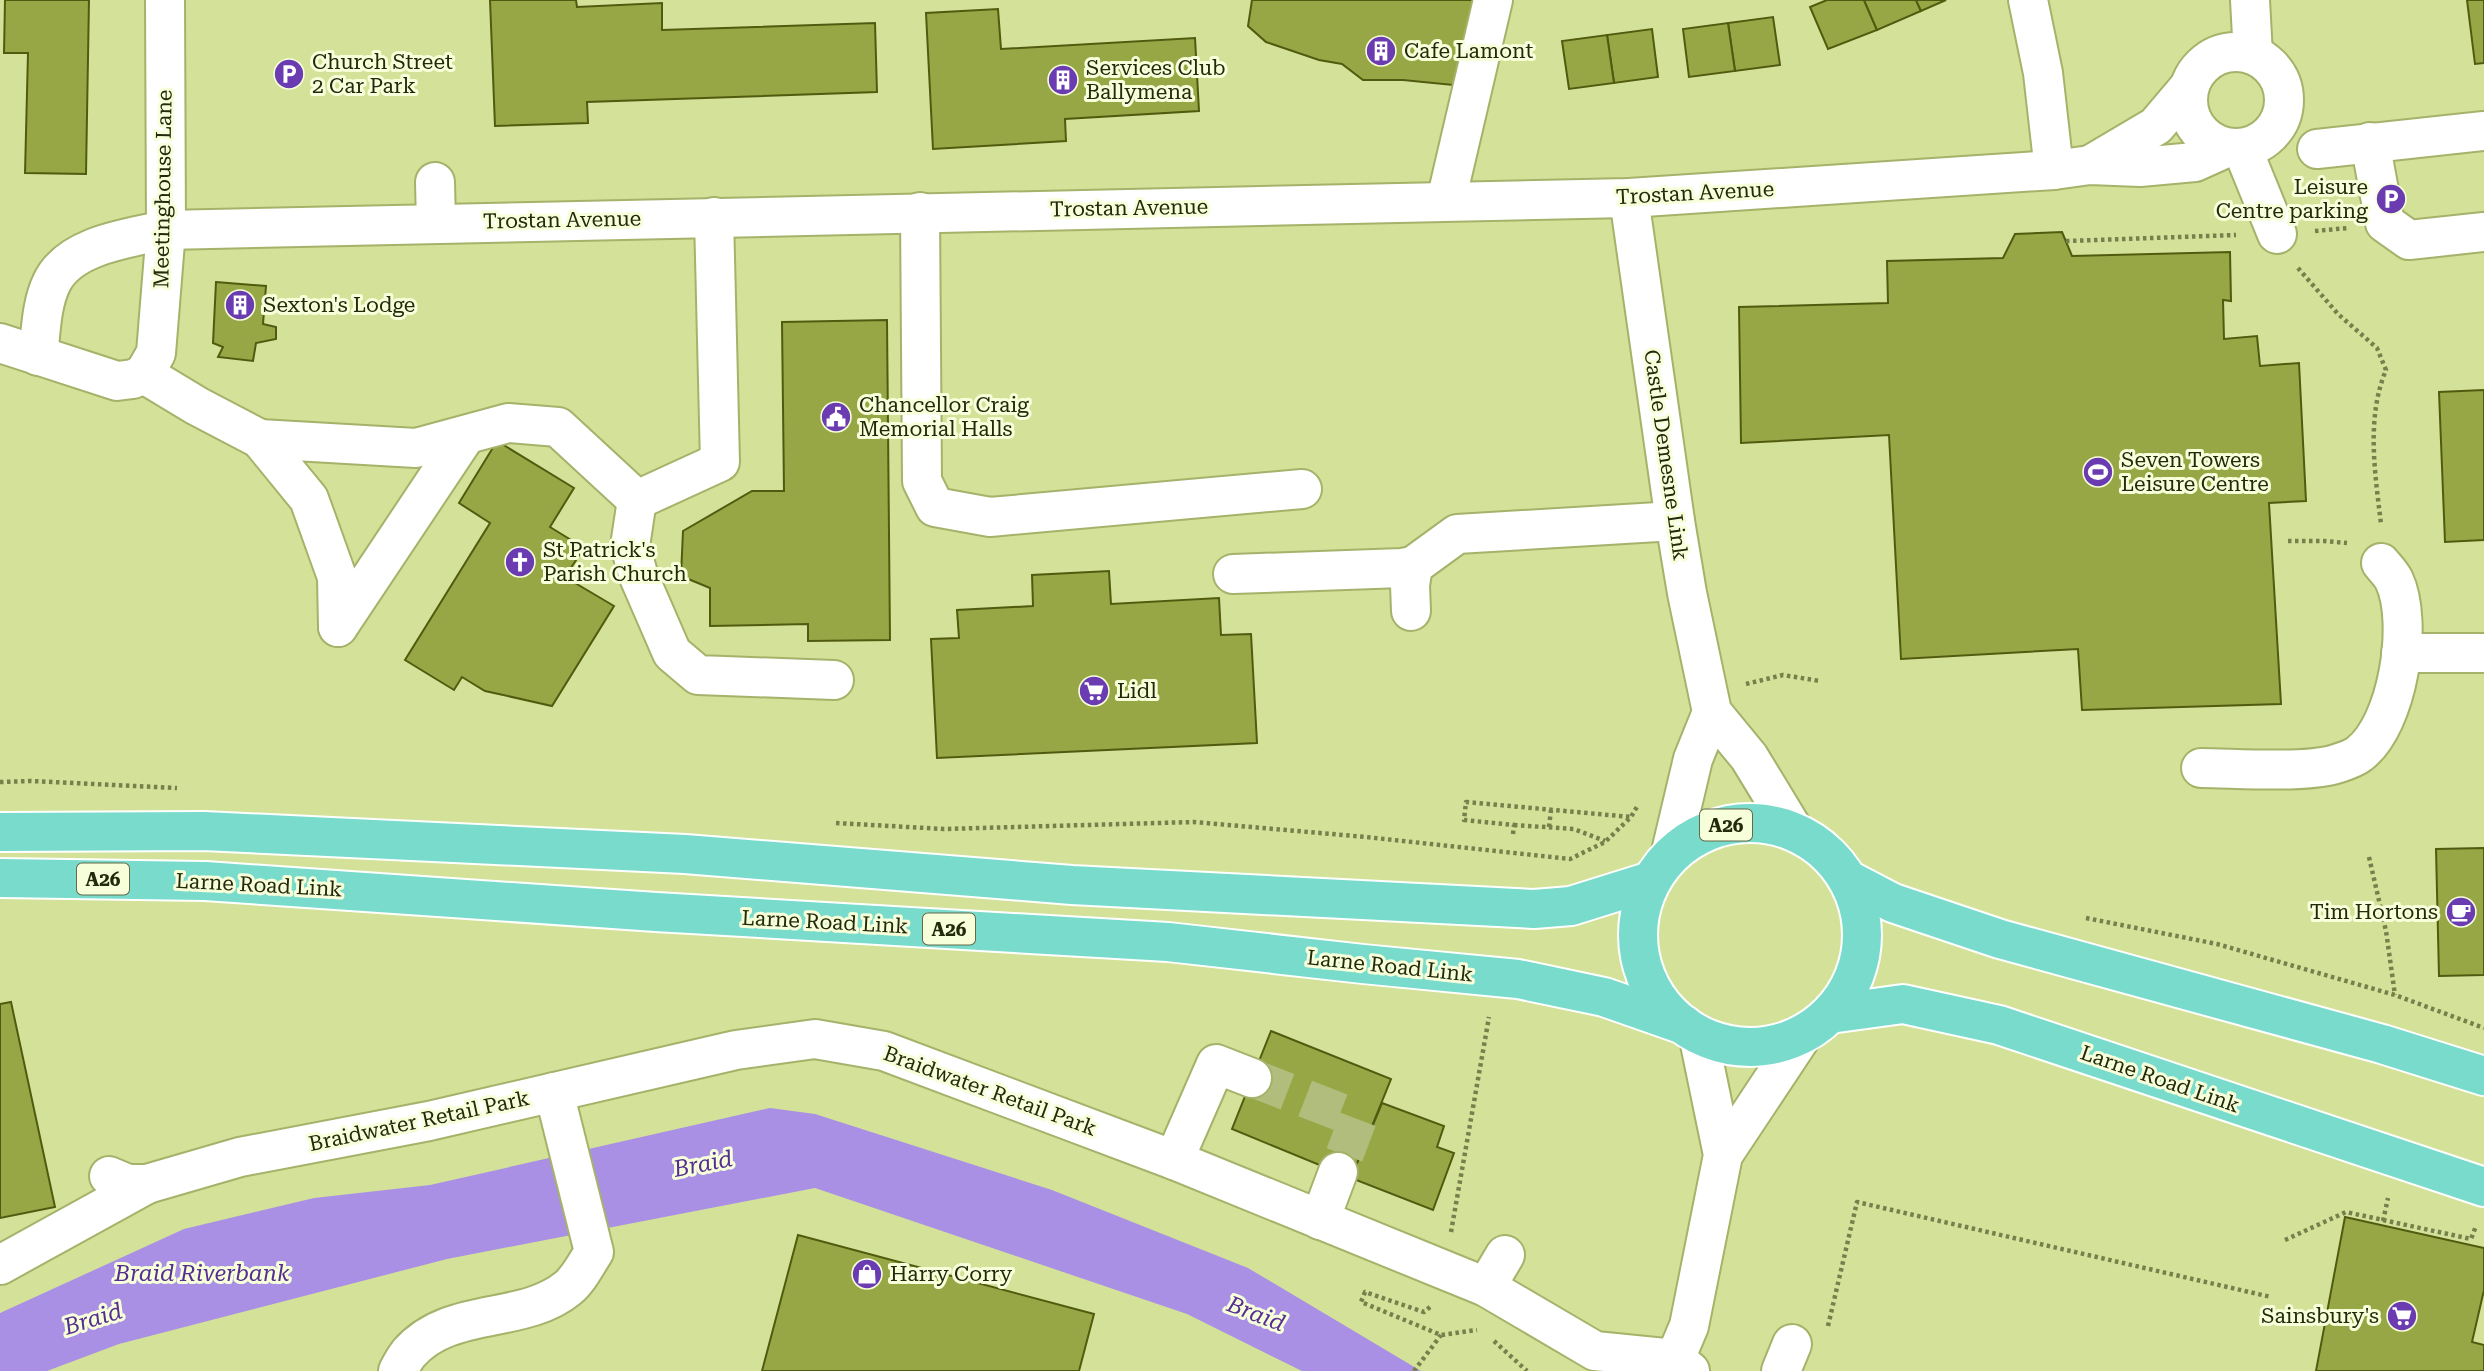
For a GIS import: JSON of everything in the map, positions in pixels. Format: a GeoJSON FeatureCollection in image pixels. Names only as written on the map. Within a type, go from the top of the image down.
{"type":"FeatureCollection","features":[{"type":"Feature","properties":{"kind":"main road","name":"A26"},"geometry":{"type":"LineString","coordinates":[[1757,822],[1794,831],[1827,852],[1849,880],[1861,914],[1862,950],[1851,984],[1817,1023],[1776,1045],[1743,1046],[1713,1040],[1691,1030],[1661,1003],[1646,975],[1638,944],[1640,912],[1661,869],[1695,836],[1725,825],[1757,822]]}},
{"type":"Feature","properties":{"kind":"main road","name":"A26"},"geometry":{"type":"LineString","coordinates":[[0,832],[204,831],[671,853],[1072,885],[1534,909],[1571,906],[1661,869]]}},
{"type":"Feature","properties":{"kind":"main road","name":"Larne Road Link"},"geometry":{"type":"LineString","coordinates":[[0,877],[205,881],[656,912],[1168,942],[1518,979],[1604,997],[1691,1030]]}},
{"type":"Feature","properties":{"kind":"main road","name":"A26"},"geometry":{"type":"LineString","coordinates":[[1849,880],[1893,903],[2000,939],[2382,1044],[2484,1076]]}},
{"type":"Feature","properties":{"kind":"main road","name":"Larne Road Link"},"geometry":{"type":"LineString","coordinates":[[1817,1023],[1903,1004],[1999,1025],[2482,1201]]}},
{"type":"Feature","properties":{"kind":"street","name":"Meetinghouse Lane"},"geometry":{"type":"LineString","coordinates":[[144,374],[156,353],[166,230],[181,159],[165,0]]}},
{"type":"Feature","properties":{"kind":"street"},"geometry":{"type":"LineString","coordinates":[[1446,201],[1493,0]]}},
{"type":"Feature","properties":{"kind":"street"},"geometry":{"type":"LineString","coordinates":[[2028,0],[2043,73],[2072,167]]}},
{"type":"Feature","properties":{"kind":"street"},"geometry":{"type":"LineString","coordinates":[[2250,0],[2253,55]]}},
{"type":"Feature","properties":{"kind":"street"},"geometry":{"type":"LineString","coordinates":[[2246,143],[2280,121],[2285,105],[2284,90],[2278,75],[2267,62],[2238,51],[2221,54],[2207,61],[2196,72],[2189,87],[2189,110],[2199,131],[2211,142],[2372,155],[2484,131]]}},
{"type":"Feature","properties":{"kind":"street","name":"Trostan Avenue"},"geometry":{"type":"LineString","coordinates":[[2072,167],[2156,126],[2189,87]]}},
{"type":"Feature","properties":{"kind":"street"},"geometry":{"type":"LineString","coordinates":[[2246,143],[2277,234]]}},
{"type":"Feature","properties":{"kind":"street","name":"Trostan Avenue"},"geometry":{"type":"LineString","coordinates":[[38,356],[44,307],[51,283],[62,266],[100,244],[166,230],[1629,198],[2072,167],[2140,167],[2195,162],[2246,143]]}},
{"type":"Feature","properties":{"kind":"street"},"geometry":{"type":"LineString","coordinates":[[2372,155],[2385,223],[2409,240],[2484,232]]}},
{"type":"Feature","properties":{"kind":"street"},"geometry":{"type":"LineString","coordinates":[[435,182],[436,223]]}},
{"type":"Feature","properties":{"kind":"street","name":"Castle Demesne Link"},"geometry":{"type":"LineString","coordinates":[[1629,198],[1675,521],[1709,703],[1749,757],[1794,831]]}},
{"type":"Feature","properties":{"kind":"street"},"geometry":{"type":"LineString","coordinates":[[920,212],[922,481],[935,507],[990,517],[1302,489]]}},
{"type":"Feature","properties":{"kind":"street"},"geometry":{"type":"LineString","coordinates":[[637,500],[720,462],[714,217]]}},
{"type":"Feature","properties":{"kind":"street"},"geometry":{"type":"LineString","coordinates":[[0,343],[117,381],[144,374],[260,439],[309,499],[337,577],[338,627],[466,435]]}},
{"type":"Feature","properties":{"kind":"street"},"geometry":{"type":"LineString","coordinates":[[260,439],[416,448],[508,424],[558,427],[637,500]]}},
{"type":"Feature","properties":{"kind":"street"},"geometry":{"type":"LineString","coordinates":[[637,500],[629,546],[639,577],[672,653],[698,675],[834,680]]}},
{"type":"Feature","properties":{"kind":"street"},"geometry":{"type":"LineString","coordinates":[[1233,574],[1413,566],[1457,534],[1675,521]]}},
{"type":"Feature","properties":{"kind":"street"},"geometry":{"type":"LineString","coordinates":[[2201,768],[2314,768],[2337,764],[2359,754],[2380,729],[2393,700],[2401,653],[2403,615],[2400,598],[2393,578],[2381,563]]}},
{"type":"Feature","properties":{"kind":"street"},"geometry":{"type":"LineString","coordinates":[[1411,611],[1409,584],[1413,566]]}},
{"type":"Feature","properties":{"kind":"street"},"geometry":{"type":"LineString","coordinates":[[2401,653],[2484,653]]}},
{"type":"Feature","properties":{"kind":"street"},"geometry":{"type":"LineString","coordinates":[[1661,869],[1709,703]]}},
{"type":"Feature","properties":{"kind":"street"},"geometry":{"type":"LineString","coordinates":[[1683,1365],[1723,1154],[1817,1023]]}},
{"type":"Feature","properties":{"kind":"street"},"geometry":{"type":"LineString","coordinates":[[1691,1030],[1723,1154]]}},
{"type":"Feature","properties":{"kind":"street","name":"Braidwater Retail Park"},"geometry":{"type":"LineString","coordinates":[[109,1176],[128,1184],[147,1184],[240,1157],[429,1121],[558,1107],[736,1050],[815,1039],[884,1051],[1174,1160],[1320,1220],[1437,1288],[1486,1287],[1595,1351],[1683,1365]]}},
{"type":"Feature","properties":{"kind":"street"},"geometry":{"type":"LineString","coordinates":[[1174,1160],[1216,1064],[1252,1078]]}},
{"type":"Feature","properties":{"kind":"street"},"geometry":{"type":"LineString","coordinates":[[398,1371],[410,1352],[432,1335],[463,1321],[532,1308],[570,1287],[594,1252],[558,1107]]}},
{"type":"Feature","properties":{"kind":"street"},"geometry":{"type":"LineString","coordinates":[[1320,1220],[1338,1172]]}},
{"type":"Feature","properties":{"kind":"street"},"geometry":{"type":"LineString","coordinates":[[0,1265],[147,1184]]}},
{"type":"Feature","properties":{"kind":"street"},"geometry":{"type":"LineString","coordinates":[[1486,1287],[1505,1255]]}},
{"type":"Feature","properties":{"kind":"path"},"geometry":{"type":"LineString","coordinates":[[2381,563],[2374,419],[2377,391],[2386,370],[2377,348],[2337,314],[2293,262],[2277,234],[2385,223]]}},
{"type":"Feature","properties":{"kind":"path"},"geometry":{"type":"LineString","coordinates":[[2226,228],[2227,236]]}},
{"type":"Feature","properties":{"kind":"path"},"geometry":{"type":"LineString","coordinates":[[2066,241],[2240,235]]}},
{"type":"Feature","properties":{"kind":"path"},"geometry":{"type":"LineString","coordinates":[[2288,541],[2354,544],[2381,563]]}},
{"type":"Feature","properties":{"kind":"path"},"geometry":{"type":"LineString","coordinates":[[1709,703],[1783,675],[1820,681]]}},
{"type":"Feature","properties":{"kind":"path"},"geometry":{"type":"LineString","coordinates":[[0,782],[182,788]]}},
{"type":"Feature","properties":{"kind":"path"},"geometry":{"type":"LineString","coordinates":[[833,822],[944,829],[1194,822],[1570,859],[1605,842],[1631,817],[1643,798]]}},
{"type":"Feature","properties":{"kind":"path"},"geometry":{"type":"LineString","coordinates":[[1605,842],[1574,829],[1464,820],[1466,802],[1631,817]]}},
{"type":"Feature","properties":{"kind":"path"},"geometry":{"type":"LineString","coordinates":[[1549,827],[1551,810]]}},
{"type":"Feature","properties":{"kind":"path"},"geometry":{"type":"LineString","coordinates":[[1513,834],[1514,825]]}},
{"type":"Feature","properties":{"kind":"path"},"geometry":{"type":"LineString","coordinates":[[2369,857],[2386,931],[2395,995]]}},
{"type":"Feature","properties":{"kind":"path"},"geometry":{"type":"LineString","coordinates":[[2084,918],[2217,944],[2395,995],[2484,1028]]}},
{"type":"Feature","properties":{"kind":"path"},"geometry":{"type":"LineString","coordinates":[[1482,1329],[1441,1335],[1361,1302],[1366,1292],[1424,1312],[1437,1288],[1491,1007]]}},
{"type":"Feature","properties":{"kind":"path"},"geometry":{"type":"LineString","coordinates":[[2285,1240],[2346,1212],[2471,1240],[2482,1201]]}},
{"type":"Feature","properties":{"kind":"path"},"geometry":{"type":"LineString","coordinates":[[1799,1351],[1857,1202],[2271,1297]]}},
{"type":"Feature","properties":{"kind":"path"},"geometry":{"type":"LineString","coordinates":[[1414,1371],[1441,1335]]}},
{"type":"Feature","properties":{"kind":"water","name":"Braid Riverbank"},"geometry":{"type":"Polygon","coordinates":[[[770,1108],[815,1114],[1052,1190],[1248,1268],[1421,1371],[1302,1371],[1187,1314],[815,1188],[447,1259],[119,1344],[47,1371],[0,1371],[0,1313],[184,1229],[314,1198],[430,1185],[770,1108]]]}},
{"type":"Feature","properties":{"kind":"building"},"geometry":{"type":"Polygon","coordinates":[[[5,0],[89,0],[86,174],[25,173],[28,53],[4,53],[5,0]]]}},
{"type":"Feature","properties":{"kind":"building"},"geometry":{"type":"Polygon","coordinates":[[[490,0],[576,0],[577,7],[662,3],[662,30],[875,23],[877,92],[587,102],[588,123],[495,126],[490,0]]]}},
{"type":"Feature","properties":{"kind":"building","name":"Cafe Lamont"},"geometry":{"type":"Polygon","coordinates":[[[1252,0],[1479,0],[1463,86],[1403,80],[1363,80],[1342,64],[1319,60],[1266,42],[1248,26],[1252,0]]]}},
{"type":"Feature","properties":{"kind":"building"},"geometry":{"type":"Polygon","coordinates":[[[1827,0],[1864,0],[1877,30],[1828,49],[1810,7],[1827,0]]]}},
{"type":"Feature","properties":{"kind":"building"},"geometry":{"type":"Polygon","coordinates":[[[1864,0],[1916,0],[1921,11],[1877,30],[1864,0]]]}},
{"type":"Feature","properties":{"kind":"building"},"geometry":{"type":"Polygon","coordinates":[[[1916,0],[1946,0],[1921,11],[1916,0]]]}},
{"type":"Feature","properties":{"kind":"building"},"geometry":{"type":"Polygon","coordinates":[[[2467,0],[2484,0],[2484,63],[2475,64],[2467,0]]]}},
{"type":"Feature","properties":{"kind":"building","name":"Services Club Ballymena"},"geometry":{"type":"Polygon","coordinates":[[[998,9],[1001,49],[1195,38],[1199,111],[1065,119],[1066,141],[933,149],[926,13],[998,9]]]}},
{"type":"Feature","properties":{"kind":"building"},"geometry":{"type":"Polygon","coordinates":[[[1773,17],[1780,65],[1735,71],[1728,23],[1773,17]]]}},
{"type":"Feature","properties":{"kind":"building"},"geometry":{"type":"Polygon","coordinates":[[[1728,23],[1735,71],[1689,77],[1683,29],[1728,23]]]}},
{"type":"Feature","properties":{"kind":"building"},"geometry":{"type":"Polygon","coordinates":[[[1652,29],[1658,77],[1614,83],[1607,35],[1652,29]]]}},
{"type":"Feature","properties":{"kind":"building"},"geometry":{"type":"Polygon","coordinates":[[[1607,35],[1614,83],[1569,89],[1562,41],[1607,35]]]}},
{"type":"Feature","properties":{"kind":"building","name":"Seven Towers Leisure Centre"},"geometry":{"type":"Polygon","coordinates":[[[2062,232],[2072,256],[2230,252],[2231,301],[2223,300],[2224,339],[2257,336],[2260,366],[2299,363],[2306,501],[2269,503],[2281,704],[2082,710],[2078,649],[1901,659],[1889,435],[1741,443],[1739,307],[1888,303],[1887,261],[2003,258],[2015,234],[2062,232]]]}},
{"type":"Feature","properties":{"kind":"building","name":"Sexton's Lodge"},"geometry":{"type":"Polygon","coordinates":[[[216,282],[266,286],[263,324],[276,327],[276,339],[256,343],[253,361],[218,357],[223,347],[213,343],[216,282]]]}},
{"type":"Feature","properties":{"kind":"building","name":"Chancellor Craig Memorial Halls"},"geometry":{"type":"Polygon","coordinates":[[[887,320],[890,640],[808,641],[808,624],[710,626],[710,588],[681,576],[683,531],[752,491],[784,491],[782,322],[887,320]]]}},
{"type":"Feature","properties":{"kind":"building"},"geometry":{"type":"Polygon","coordinates":[[[2484,390],[2484,540],[2445,542],[2439,392],[2484,390]]]}},
{"type":"Feature","properties":{"kind":"building","name":"St Patrick's Parish Church"},"geometry":{"type":"Polygon","coordinates":[[[497,441],[574,488],[550,527],[584,548],[565,577],[614,606],[552,706],[485,691],[462,677],[454,690],[405,660],[490,523],[459,503],[497,441]]]}},
{"type":"Feature","properties":{"kind":"building","name":"Lidl"},"geometry":{"type":"Polygon","coordinates":[[[1109,571],[1111,604],[1219,598],[1221,635],[1251,634],[1257,743],[937,758],[931,639],[959,638],[957,610],[1033,606],[1032,575],[1109,571]]]}},
{"type":"Feature","properties":{"kind":"building","name":"Tim Hortons"},"geometry":{"type":"Polygon","coordinates":[[[2484,848],[2484,975],[2439,976],[2436,849],[2484,848]]]}},
{"type":"Feature","properties":{"kind":"building"},"geometry":{"type":"Polygon","coordinates":[[[11,1002],[55,1207],[0,1218],[0,1004],[11,1002]]]}},
{"type":"Feature","properties":{"kind":"building"},"geometry":{"type":"Polygon","coordinates":[[[1271,1031],[1391,1079],[1351,1178],[1232,1129],[1271,1031]]]}},
{"type":"Feature","properties":{"kind":"building"},"geometry":{"type":"Polygon","coordinates":[[[1382,1103],[1444,1126],[1437,1147],[1454,1153],[1433,1210],[1351,1178],[1382,1103]]]}},
{"type":"Feature","properties":{"kind":"building","name":"Sainsbury's"},"geometry":{"type":"Polygon","coordinates":[[[2345,1217],[2484,1248],[2484,1290],[2472,1342],[2484,1345],[2484,1371],[2316,1371],[2345,1217]]]}},
{"type":"Feature","properties":{"kind":"building","name":"Harry Corry"},"geometry":{"type":"Polygon","coordinates":[[[798,1235],[1094,1314],[1079,1371],[762,1371],[798,1235]]]}},
{"type":"Feature","properties":{"kind":"tunnel"},"geometry":{"type":"LineString","coordinates":[[1252,1078],[1358,1119],[1338,1172]]}},
{"type":"Feature","properties":{"kind":"place","name":"Cafe Lamont"},"geometry":{"type":"Point","coordinates":[1381,51]}},
{"type":"Feature","properties":{"kind":"place","name":"Church Street 2 Car Park"},"geometry":{"type":"Point","coordinates":[289,74]}},
{"type":"Feature","properties":{"kind":"place","name":"Services Club Ballymena"},"geometry":{"type":"Point","coordinates":[1063,80]}},
{"type":"Feature","properties":{"kind":"place","name":"Leisure Centre parking"},"geometry":{"type":"Point","coordinates":[2391,199]}},
{"type":"Feature","properties":{"kind":"place","name":"Sexton's Lodge"},"geometry":{"type":"Point","coordinates":[240,305]}},
{"type":"Feature","properties":{"kind":"place","name":"Chancellor Craig Memorial Halls"},"geometry":{"type":"Point","coordinates":[836,417]}},
{"type":"Feature","properties":{"kind":"place","name":"Seven Towers Leisure Centre"},"geometry":{"type":"Point","coordinates":[2098,472]}},
{"type":"Feature","properties":{"kind":"place","name":"St Patrick's Parish Church"},"geometry":{"type":"Point","coordinates":[520,562]}},
{"type":"Feature","properties":{"kind":"place","name":"Lidl"},"geometry":{"type":"Point","coordinates":[1094,691]}},
{"type":"Feature","properties":{"kind":"place","name":"Tim Hortons"},"geometry":{"type":"Point","coordinates":[2461,912]}},
{"type":"Feature","properties":{"kind":"place","name":"Harry Corry"},"geometry":{"type":"Point","coordinates":[867,1274]}},
{"type":"Feature","properties":{"kind":"place","name":"Sainsbury's"},"geometry":{"type":"Point","coordinates":[2402,1316]}},
{"type":"Feature","properties":{"kind":"water label","name":"Braid"},"geometry":{"type":"Point","coordinates":[703,1164]}},
{"type":"Feature","properties":{"kind":"water label","name":"Braid"},"geometry":{"type":"Point","coordinates":[1256,1314]}},
{"type":"Feature","properties":{"kind":"water label","name":"Braid"},"geometry":{"type":"Point","coordinates":[93,1319]}}]}
